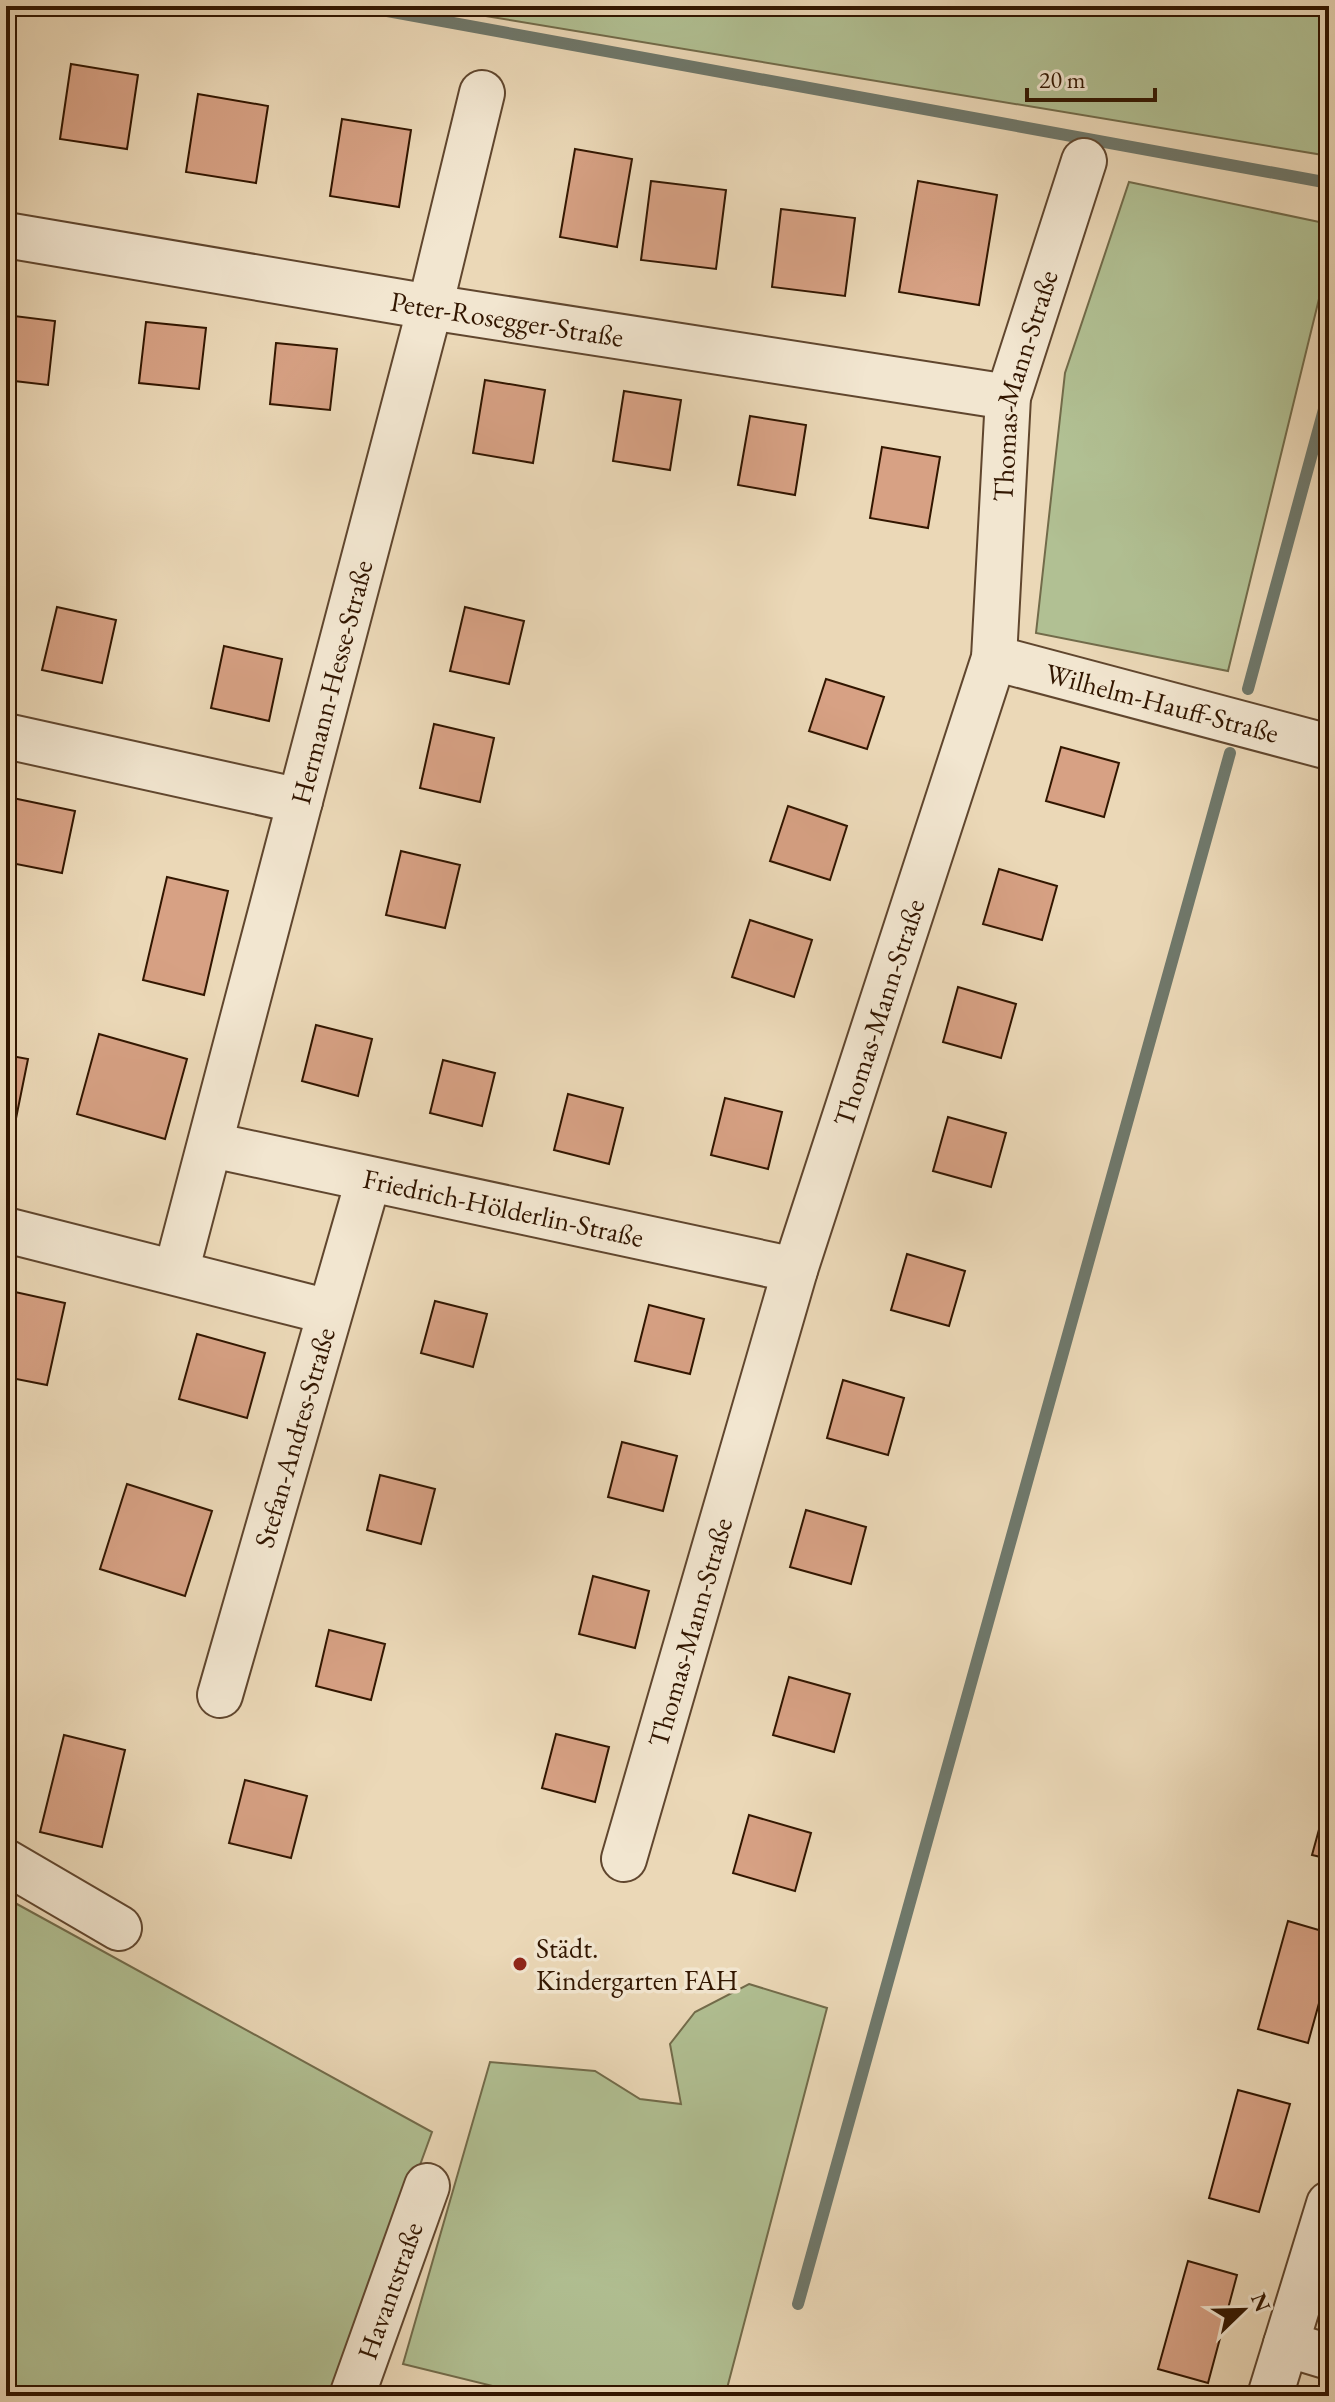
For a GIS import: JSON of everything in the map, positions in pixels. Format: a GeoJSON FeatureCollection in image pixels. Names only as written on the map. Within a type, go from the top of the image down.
{"type":"FeatureCollection","features":[{"type":"Feature","properties":{"kind":"street","name":"Hermann-Hesse-Straße"},"geometry":{"type":"LineString","coordinates":[[176,1272],[212,1145],[430,307],[482,93]]}},
{"type":"Feature","properties":{"kind":"street","name":"Thomas-Mann-Straße"},"geometry":{"type":"LineString","coordinates":[[624,1859],[795,1270],[994,658],[1008,397],[1084,161]]}},
{"type":"Feature","properties":{"kind":"street","name":"Peter-Rosegger-Straße"},"geometry":{"type":"LineString","coordinates":[[6,235],[430,307],[1008,397]]}},
{"type":"Feature","properties":{"kind":"street","name":"Wilhelm-Hauff-Straße"},"geometry":{"type":"LineString","coordinates":[[994,658],[1329,747]]}},
{"type":"Feature","properties":{"kind":"street"},"geometry":{"type":"LineString","coordinates":[[6,736],[300,801]]}},
{"type":"Feature","properties":{"kind":"street","name":"Friedrich-Hölderlin-Straße"},"geometry":{"type":"LineString","coordinates":[[212,1145],[368,1181],[795,1270]]}},
{"type":"Feature","properties":{"kind":"street","name":"Stefan-Andres-Straße"},"geometry":{"type":"LineString","coordinates":[[220,1695],[368,1181]]}},
{"type":"Feature","properties":{"kind":"street"},"geometry":{"type":"LineString","coordinates":[[6,1230],[329,1312]]}},
{"type":"Feature","properties":{"kind":"street"},"geometry":{"type":"LineString","coordinates":[[6,1862],[119,1928]]}},
{"type":"Feature","properties":{"kind":"street","name":"Havantstraße"},"geometry":{"type":"LineString","coordinates":[[352,2396],[427,2186]]}},
{"type":"Feature","properties":{"kind":"street"},"geometry":{"type":"LineString","coordinates":[[1270,2396],[1329,2204]]}},
{"type":"Feature","properties":{"kind":"street"},"geometry":{"type":"LineString","coordinates":[[1286,2344],[1329,2357]]}},
{"type":"Feature","properties":{"kind":"green space"},"geometry":{"type":"Polygon","coordinates":[[[425,6],[1329,6],[1329,156],[425,6]]]}},
{"type":"Feature","properties":{"kind":"green space"},"geometry":{"type":"Polygon","coordinates":[[[1129,182],[1329,224],[1329,258],[1228,671],[1036,633],[1065,373],[1129,182]]]}},
{"type":"Feature","properties":{"kind":"green space"},"geometry":{"type":"Polygon","coordinates":[[[6,1898],[432,2132],[336,2396],[6,2396],[6,1898]]]}},
{"type":"Feature","properties":{"kind":"green space"},"geometry":{"type":"Polygon","coordinates":[[[749,1984],[827,2008],[725,2396],[533,2396],[403,2364],[490,2062],[595,2071],[640,2099],[681,2104],[670,2044],[695,2012],[749,1984]]]}},
{"type":"Feature","properties":{"kind":"building"},"geometry":{"type":"Polygon","coordinates":[[[71,64],[138,75],[127,149],[60,139],[71,64]]]}},
{"type":"Feature","properties":{"kind":"building"},"geometry":{"type":"Polygon","coordinates":[[[198,94],[268,106],[256,183],[186,172],[198,94]]]}},
{"type":"Feature","properties":{"kind":"building"},"geometry":{"type":"Polygon","coordinates":[[[342,119],[411,130],[399,207],[330,196],[342,119]]]}},
{"type":"Feature","properties":{"kind":"building"},"geometry":{"type":"Polygon","coordinates":[[[575,149],[632,159],[617,247],[560,237],[575,149]]]}},
{"type":"Feature","properties":{"kind":"building"},"geometry":{"type":"Polygon","coordinates":[[[651,181],[726,190],[716,269],[641,260],[651,181]]]}},
{"type":"Feature","properties":{"kind":"building"},"geometry":{"type":"Polygon","coordinates":[[[918,181],[997,195],[979,305],[899,292],[918,181]]]}},
{"type":"Feature","properties":{"kind":"building"},"geometry":{"type":"Polygon","coordinates":[[[781,209],[855,218],[845,296],[772,287],[781,209]]]}},
{"type":"Feature","properties":{"kind":"building"},"geometry":{"type":"Polygon","coordinates":[[[6,315],[55,321],[48,385],[6,380],[6,315]]]}},
{"type":"Feature","properties":{"kind":"building"},"geometry":{"type":"Polygon","coordinates":[[[146,322],[206,328],[199,389],[139,383],[146,322]]]}},
{"type":"Feature","properties":{"kind":"building"},"geometry":{"type":"Polygon","coordinates":[[[276,343],[337,349],[330,410],[270,404],[276,343]]]}},
{"type":"Feature","properties":{"kind":"building"},"geometry":{"type":"Polygon","coordinates":[[[485,380],[545,390],[533,463],[473,453],[485,380]]]}},
{"type":"Feature","properties":{"kind":"building"},"geometry":{"type":"Polygon","coordinates":[[[624,391],[681,400],[670,470],[613,461],[624,391]]]}},
{"type":"Feature","properties":{"kind":"building"},"geometry":{"type":"Polygon","coordinates":[[[750,416],[806,425],[795,495],[738,485],[750,416]]]}},
{"type":"Feature","properties":{"kind":"building"},"geometry":{"type":"Polygon","coordinates":[[[882,447],[940,457],[928,528],[870,518],[882,447]]]}},
{"type":"Feature","properties":{"kind":"building"},"geometry":{"type":"Polygon","coordinates":[[[57,607],[116,620],[102,683],[42,670],[57,607]]]}},
{"type":"Feature","properties":{"kind":"building"},"geometry":{"type":"Polygon","coordinates":[[[465,607],[524,621],[509,684],[450,671],[465,607]]]}},
{"type":"Feature","properties":{"kind":"building"},"geometry":{"type":"Polygon","coordinates":[[[224,646],[282,659],[269,721],[211,708],[224,646]]]}},
{"type":"Feature","properties":{"kind":"building"},"geometry":{"type":"Polygon","coordinates":[[[826,679],[884,697],[867,749],[809,731],[826,679]]]}},
{"type":"Feature","properties":{"kind":"building"},"geometry":{"type":"Polygon","coordinates":[[[434,724],[494,738],[480,802],[420,788],[434,724]]]}},
{"type":"Feature","properties":{"kind":"building"},"geometry":{"type":"Polygon","coordinates":[[[1061,747],[1119,763],[1104,817],[1046,801],[1061,747]]]}},
{"type":"Feature","properties":{"kind":"building"},"geometry":{"type":"Polygon","coordinates":[[[8,797],[75,811],[62,873],[6,862],[8,797]]]}},
{"type":"Feature","properties":{"kind":"building"},"geometry":{"type":"Polygon","coordinates":[[[788,806],[847,826],[830,880],[770,861],[788,806]]]}},
{"type":"Feature","properties":{"kind":"building"},"geometry":{"type":"Polygon","coordinates":[[[401,851],[460,865],[445,928],[386,915],[401,851]]]}},
{"type":"Feature","properties":{"kind":"building"},"geometry":{"type":"Polygon","coordinates":[[[999,869],[1057,886],[1042,940],[983,924],[999,869]]]}},
{"type":"Feature","properties":{"kind":"building"},"geometry":{"type":"Polygon","coordinates":[[[167,877],[228,891],[204,995],[143,980],[167,877]]]}},
{"type":"Feature","properties":{"kind":"building"},"geometry":{"type":"Polygon","coordinates":[[[750,920],[812,940],[794,997],[732,977],[750,920]]]}},
{"type":"Feature","properties":{"kind":"building"},"geometry":{"type":"Polygon","coordinates":[[[958,987],[1016,1004],[1001,1058],[943,1042],[958,987]]]}},
{"type":"Feature","properties":{"kind":"building"},"geometry":{"type":"Polygon","coordinates":[[[316,1025],[372,1039],[358,1096],[302,1081],[316,1025]]]}},
{"type":"Feature","properties":{"kind":"building"},"geometry":{"type":"Polygon","coordinates":[[[99,1034],[187,1059],[165,1139],[77,1114],[99,1034]]]}},
{"type":"Feature","properties":{"kind":"building"},"geometry":{"type":"Polygon","coordinates":[[[6,1055],[28,1059],[8,1158],[6,1157],[6,1055]]]}},
{"type":"Feature","properties":{"kind":"building"},"geometry":{"type":"Polygon","coordinates":[[[443,1060],[495,1073],[482,1126],[430,1113],[443,1060]]]}},
{"type":"Feature","properties":{"kind":"building"},"geometry":{"type":"Polygon","coordinates":[[[568,1094],[623,1108],[609,1164],[554,1150],[568,1094]]]}},
{"type":"Feature","properties":{"kind":"building"},"geometry":{"type":"Polygon","coordinates":[[[725,1098],[782,1112],[768,1169],[711,1155],[725,1098]]]}},
{"type":"Feature","properties":{"kind":"building"},"geometry":{"type":"Polygon","coordinates":[[[948,1117],[1006,1133],[991,1187],[933,1171],[948,1117]]]}},
{"type":"Feature","properties":{"kind":"building"},"geometry":{"type":"Polygon","coordinates":[[[907,1254],[965,1271],[949,1326],[891,1310],[907,1254]]]}},
{"type":"Feature","properties":{"kind":"building"},"geometry":{"type":"Polygon","coordinates":[[[6,1290],[65,1303],[47,1385],[6,1377],[6,1290]]]}},
{"type":"Feature","properties":{"kind":"building"},"geometry":{"type":"Polygon","coordinates":[[[435,1301],[487,1314],[473,1367],[421,1353],[435,1301]]]}},
{"type":"Feature","properties":{"kind":"building"},"geometry":{"type":"Polygon","coordinates":[[[649,1305],[704,1319],[690,1374],[635,1361],[649,1305]]]}},
{"type":"Feature","properties":{"kind":"building"},"geometry":{"type":"Polygon","coordinates":[[[197,1334],[265,1353],[247,1418],[179,1399],[197,1334]]]}},
{"type":"Feature","properties":{"kind":"building"},"geometry":{"type":"Polygon","coordinates":[[[843,1380],[904,1398],[888,1455],[827,1438],[843,1380]]]}},
{"type":"Feature","properties":{"kind":"building"},"geometry":{"type":"Polygon","coordinates":[[[622,1442],[677,1456],[663,1511],[608,1497],[622,1442]]]}},
{"type":"Feature","properties":{"kind":"building"},"geometry":{"type":"Polygon","coordinates":[[[380,1475],[435,1489],[421,1544],[367,1530],[380,1475]]]}},
{"type":"Feature","properties":{"kind":"building"},"geometry":{"type":"Polygon","coordinates":[[[127,1484],[212,1511],[185,1596],[100,1569],[127,1484]]]}},
{"type":"Feature","properties":{"kind":"building"},"geometry":{"type":"Polygon","coordinates":[[[806,1510],[866,1527],[851,1584],[790,1567],[806,1510]]]}},
{"type":"Feature","properties":{"kind":"building"},"geometry":{"type":"Polygon","coordinates":[[[593,1576],[649,1591],[635,1648],[579,1634],[593,1576]]]}},
{"type":"Feature","properties":{"kind":"building"},"geometry":{"type":"Polygon","coordinates":[[[329,1630],[385,1644],[371,1700],[316,1686],[329,1630]]]}},
{"type":"Feature","properties":{"kind":"building"},"geometry":{"type":"Polygon","coordinates":[[[789,1677],[850,1694],[834,1752],[773,1735],[789,1677]]]}},
{"type":"Feature","properties":{"kind":"building"},"geometry":{"type":"Polygon","coordinates":[[[556,1734],[609,1747],[595,1802],[542,1788],[556,1734]]]}},
{"type":"Feature","properties":{"kind":"building"},"geometry":{"type":"Polygon","coordinates":[[[64,1735],[125,1750],[102,1847],[40,1832],[64,1735]]]}},
{"type":"Feature","properties":{"kind":"building"},"geometry":{"type":"Polygon","coordinates":[[[245,1780],[307,1796],[291,1858],[229,1843],[245,1780]]]}},
{"type":"Feature","properties":{"kind":"building"},"geometry":{"type":"Polygon","coordinates":[[[1329,1793],[1329,1859],[1312,1855],[1329,1793]]]}},
{"type":"Feature","properties":{"kind":"building"},"geometry":{"type":"Polygon","coordinates":[[[749,1815],[811,1833],[795,1891],[733,1873],[749,1815]]]}},
{"type":"Feature","properties":{"kind":"building"},"geometry":{"type":"Polygon","coordinates":[[[1288,1921],[1329,1933],[1329,1967],[1308,2043],[1258,2029],[1288,1921]]]}},
{"type":"Feature","properties":{"kind":"building"},"geometry":{"type":"Polygon","coordinates":[[[1238,2090],[1290,2104],[1259,2212],[1209,2198],[1238,2090]]]}},
{"type":"Feature","properties":{"kind":"building"},"geometry":{"type":"Polygon","coordinates":[[[1188,2261],[1237,2275],[1208,2383],[1158,2369],[1188,2261]]]}},
{"type":"Feature","properties":{"kind":"waterway"},"geometry":{"type":"LineString","coordinates":[[360,6],[1329,183]]}},
{"type":"Feature","properties":{"kind":"waterway"},"geometry":{"type":"LineString","coordinates":[[1248,689],[1329,391]]}},
{"type":"Feature","properties":{"kind":"waterway"},"geometry":{"type":"LineString","coordinates":[[798,2304],[1230,753]]}},
{"type":"Feature","properties":{"kind":"place","name":"Städt. Kindergarten FAH"},"geometry":{"type":"Point","coordinates":[520,1964]}}]}
